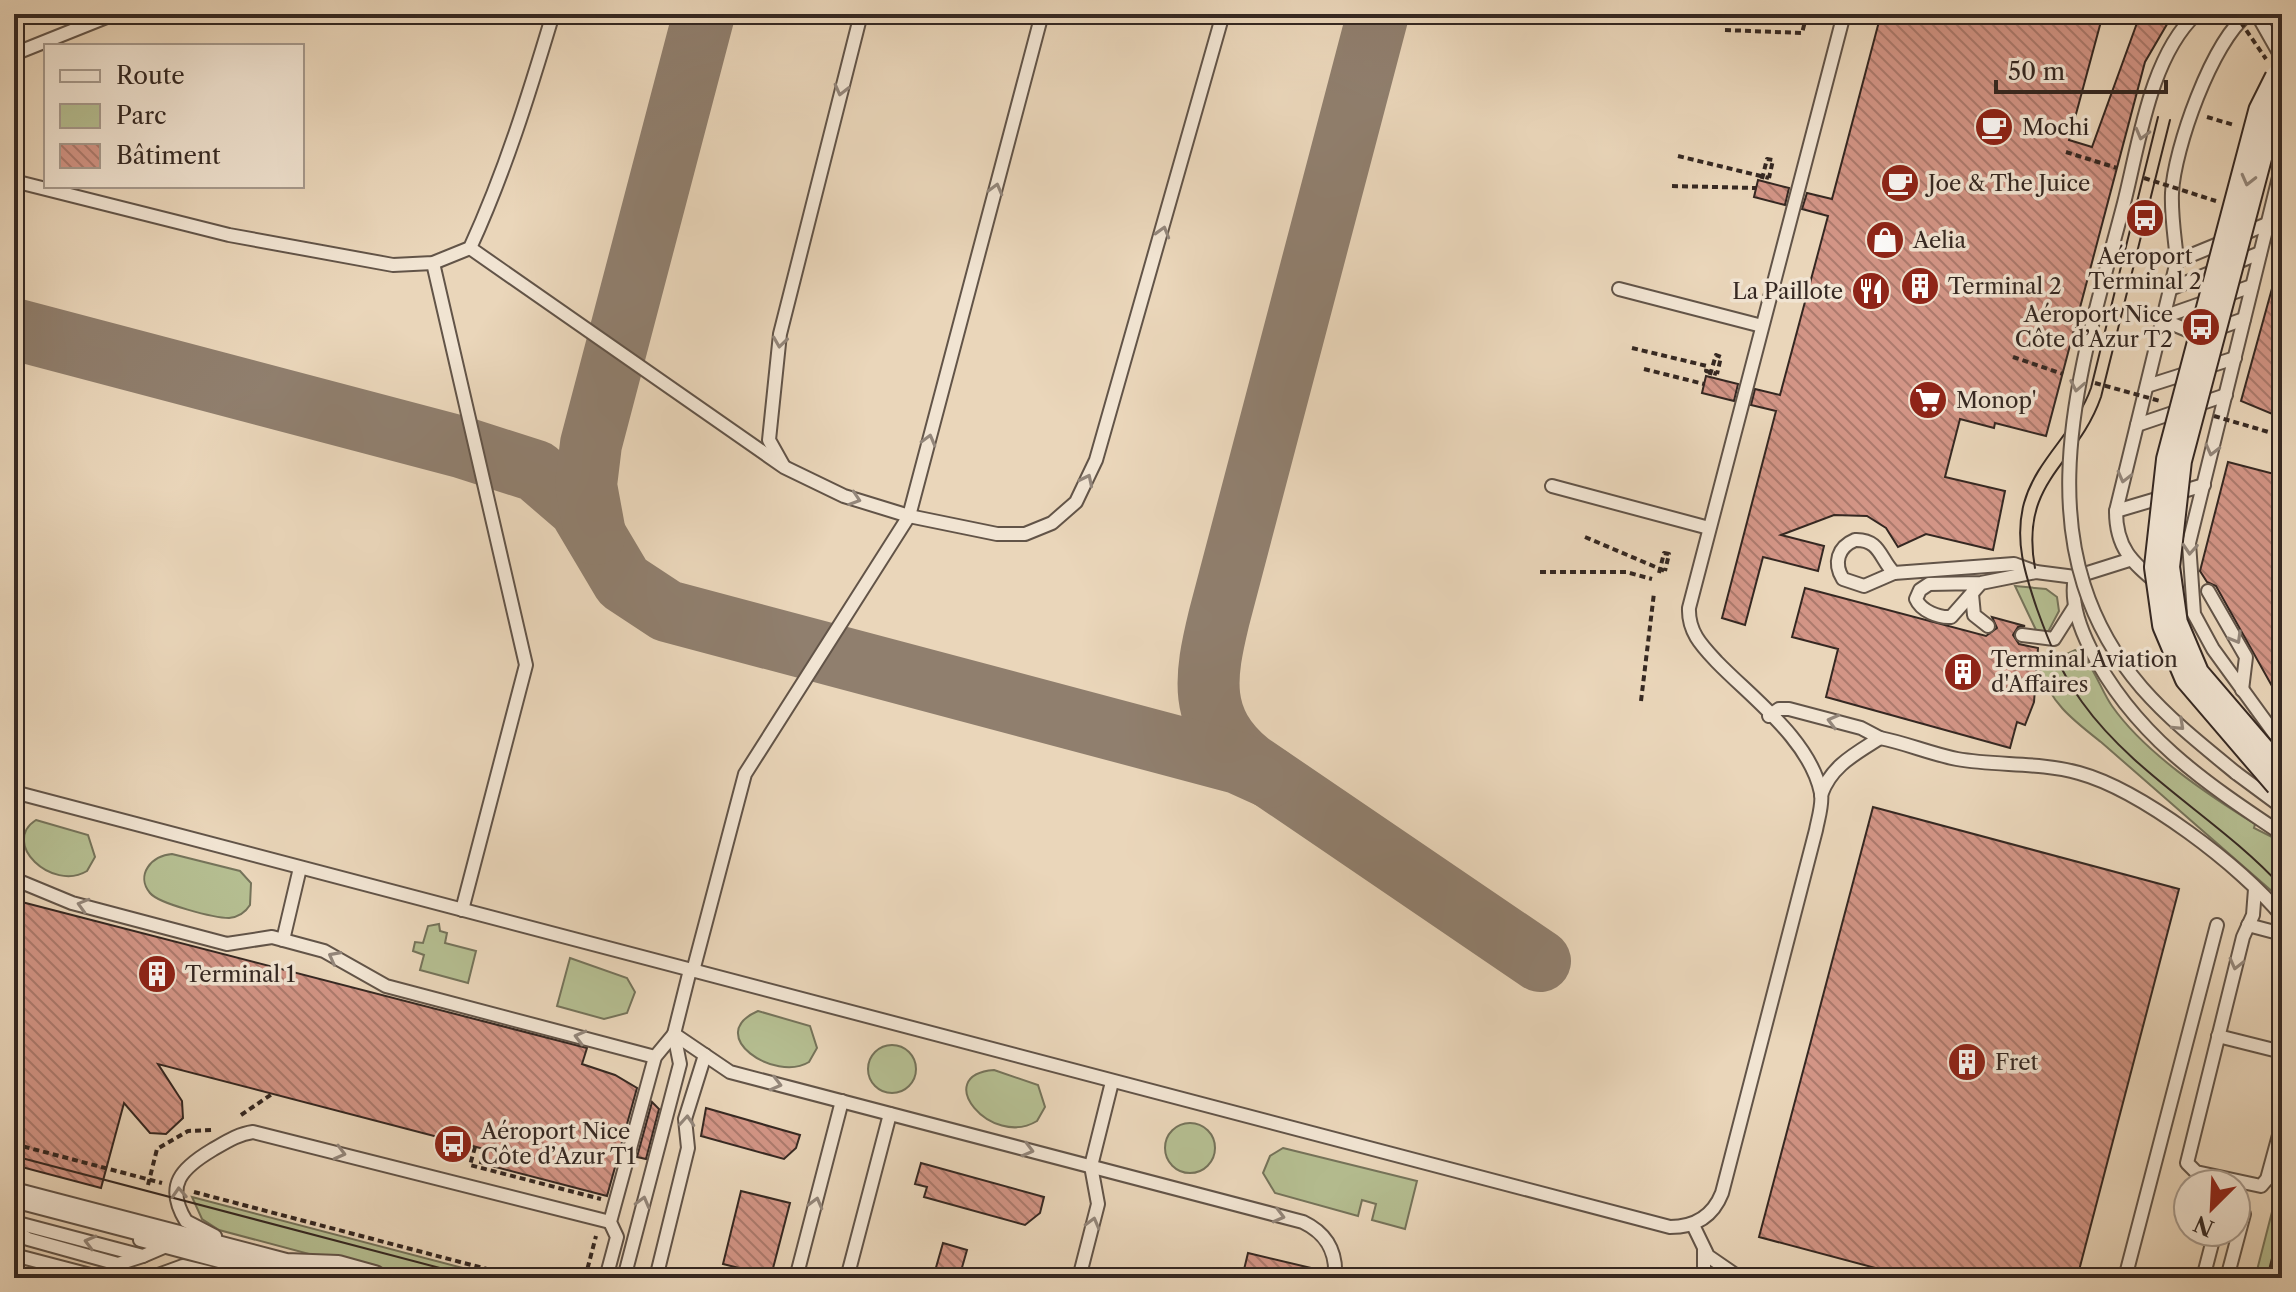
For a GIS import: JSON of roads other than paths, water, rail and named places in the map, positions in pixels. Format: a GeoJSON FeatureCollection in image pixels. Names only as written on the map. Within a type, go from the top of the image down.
{"type":"FeatureCollection","features":[{"type":"Feature","properties":{"kind":"main road"},"geometry":{"type":"LineString","coordinates":[[2278,68],[2266,112],[2254,216],[2187,409],[2174,460],[2162,547],[2170,624],[2183,658],[2203,691],[2282,781]]}},
{"type":"Feature","properties":{"kind":"street"},"geometry":{"type":"LineString","coordinates":[[14,1195],[286,1266],[338,1268],[374,1278]]}},
{"type":"Feature","properties":{"kind":"lane"},"geometry":{"type":"LineString","coordinates":[[14,54],[114,14]]}},
{"type":"Feature","properties":{"kind":"lane"},"geometry":{"type":"LineString","coordinates":[[14,181],[287,247],[393,265],[433,263],[470,248],[491,203],[520,123],[553,14]]}},
{"type":"Feature","properties":{"kind":"lane"},"geometry":{"type":"LineString","coordinates":[[784,467],[769,440],[780,334],[861,14]]}},
{"type":"Feature","properties":{"kind":"lane"},"geometry":{"type":"LineString","coordinates":[[606,1278],[617,1237],[610,1222],[655,1057],[674,1034],[745,774],[909,516],[1042,14]]}},
{"type":"Feature","properties":{"kind":"lane"},"geometry":{"type":"LineString","coordinates":[[470,248],[784,467],[844,496],[909,516],[997,534],[1025,534],[1052,523],[1076,502],[1096,460],[1112,414],[1223,14]]}},
{"type":"Feature","properties":{"kind":"lane"},"geometry":{"type":"LineString","coordinates":[[1821,795],[1805,755],[1700,644],[1690,624],[1689,608],[1844,14]]}},
{"type":"Feature","properties":{"kind":"lane"},"geometry":{"type":"LineString","coordinates":[[2196,14],[2177,35],[2162,62],[2078,379],[2069,443],[2069,499],[2075,550],[2095,611],[2115,651],[2141,686],[2175,721],[2282,807]]}},
{"type":"Feature","properties":{"kind":"lane"},"geometry":{"type":"LineString","coordinates":[[2248,14],[2211,66],[2191,113],[2172,190],[2177,261],[2116,511],[2116,534],[2129,560],[2194,614],[2242,690],[2282,744]]}},
{"type":"Feature","properties":{"kind":"lane"},"geometry":{"type":"LineString","coordinates":[[2257,14],[2278,68]]}},
{"type":"Feature","properties":{"kind":"lane"},"geometry":{"type":"LineString","coordinates":[[2177,261],[2254,216],[2282,165]]}},
{"type":"Feature","properties":{"kind":"lane"},"geometry":{"type":"LineString","coordinates":[[2194,614],[2189,543],[2260,253],[2254,216]]}},
{"type":"Feature","properties":{"kind":"lane"},"geometry":{"type":"LineString","coordinates":[[2170,289],[2260,253]]}},
{"type":"Feature","properties":{"kind":"lane"},"geometry":{"type":"LineString","coordinates":[[433,263],[526,665],[462,910]]}},
{"type":"Feature","properties":{"kind":"lane"},"geometry":{"type":"LineString","coordinates":[[2163,318],[2252,286]]}},
{"type":"Feature","properties":{"kind":"lane"},"geometry":{"type":"LineString","coordinates":[[1619,289],[1762,326]]}},
{"type":"Feature","properties":{"kind":"lane"},"geometry":{"type":"LineString","coordinates":[[2163,318],[2199,335],[2244,319]]}},
{"type":"Feature","properties":{"kind":"lane"},"geometry":{"type":"LineString","coordinates":[[2147,386],[2235,358]]}},
{"type":"Feature","properties":{"kind":"lane"},"geometry":{"type":"LineString","coordinates":[[2137,425],[2226,395]]}},
{"type":"Feature","properties":{"kind":"lane"},"geometry":{"type":"LineString","coordinates":[[2116,511],[2204,485]]}},
{"type":"Feature","properties":{"kind":"lane"},"geometry":{"type":"LineString","coordinates":[[1552,486],[1709,528]]}},
{"type":"Feature","properties":{"kind":"lane"},"geometry":{"type":"LineString","coordinates":[[1894,573],[1871,542],[1848,543],[1838,556],[1839,572],[1856,586],[1871,584],[1894,573],[2014,564],[2036,572],[2075,577],[2129,560]]}},
{"type":"Feature","properties":{"kind":"lane"},"geometry":{"type":"LineString","coordinates":[[1988,626],[1974,615],[1976,589],[2036,572]]}},
{"type":"Feature","properties":{"kind":"lane"},"geometry":{"type":"LineString","coordinates":[[2075,577],[2072,591],[2085,638],[2118,699],[2182,763],[2282,834]]}},
{"type":"Feature","properties":{"kind":"lane"},"geometry":{"type":"LineString","coordinates":[[2208,591],[2246,657],[2242,690]]}},
{"type":"Feature","properties":{"kind":"lane"},"geometry":{"type":"LineString","coordinates":[[2022,635],[2054,639],[2075,606]]}},
{"type":"Feature","properties":{"kind":"lane"},"geometry":{"type":"LineString","coordinates":[[1769,716],[1779,709],[1789,709],[1958,759],[2064,769],[2114,785],[2150,805],[2255,889],[2282,916]]}},
{"type":"Feature","properties":{"kind":"lane"},"geometry":{"type":"LineString","coordinates":[[14,792],[1670,1227],[1693,1225],[1713,1212],[1722,1193],[1816,830],[1821,795],[1839,765],[1880,738]]}},
{"type":"Feature","properties":{"kind":"lane"},"geometry":{"type":"LineString","coordinates":[[283,940],[300,868]]}},
{"type":"Feature","properties":{"kind":"lane"},"geometry":{"type":"LineString","coordinates":[[14,879],[72,903],[227,944],[272,937],[324,951],[386,986],[655,1057]]}},
{"type":"Feature","properties":{"kind":"lane"},"geometry":{"type":"LineString","coordinates":[[2255,889],[2255,908],[2187,1158],[2191,1168],[2261,1186],[2267,1179],[2282,1124]]}},
{"type":"Feature","properties":{"kind":"lane"},"geometry":{"type":"LineString","coordinates":[[2125,1278],[2217,925]]}},
{"type":"Feature","properties":{"kind":"lane"},"geometry":{"type":"LineString","coordinates":[[2248,925],[2282,934]]}},
{"type":"Feature","properties":{"kind":"lane"},"geometry":{"type":"LineString","coordinates":[[674,1034],[730,1072],[1303,1222],[1316,1228],[1329,1244],[1335,1278]]}},
{"type":"Feature","properties":{"kind":"lane"},"geometry":{"type":"LineString","coordinates":[[624,1278],[680,1064],[674,1034]]}},
{"type":"Feature","properties":{"kind":"lane"},"geometry":{"type":"LineString","coordinates":[[2218,1036],[2282,1052]]}},
{"type":"Feature","properties":{"kind":"lane"},"geometry":{"type":"LineString","coordinates":[[656,1278],[688,1148],[685,1119],[705,1055]]}},
{"type":"Feature","properties":{"kind":"lane"},"geometry":{"type":"LineString","coordinates":[[1079,1278],[1098,1204],[1091,1166],[1112,1082]]}},
{"type":"Feature","properties":{"kind":"lane"},"geometry":{"type":"LineString","coordinates":[[796,1278],[842,1101]]}},
{"type":"Feature","properties":{"kind":"lane"},"geometry":{"type":"LineString","coordinates":[[847,1278],[890,1114]]}},
{"type":"Feature","properties":{"kind":"lane"},"geometry":{"type":"LineString","coordinates":[[338,1268],[193,1227],[180,1211],[177,1187],[180,1173],[190,1163],[232,1138],[265,1133],[610,1222]]}},
{"type":"Feature","properties":{"kind":"lane"},"geometry":{"type":"LineString","coordinates":[[14,1207],[283,1278]]}},
{"type":"Feature","properties":{"kind":"lane"},"geometry":{"type":"LineString","coordinates":[[14,1222],[143,1256]]}},
{"type":"Feature","properties":{"kind":"lane"},"geometry":{"type":"LineString","coordinates":[[1693,1225],[1704,1250],[1704,1278]]}},
{"type":"Feature","properties":{"kind":"lane"},"geometry":{"type":"LineString","coordinates":[[14,1230],[28,1239],[118,1264],[164,1247]]}},
{"type":"Feature","properties":{"kind":"lane"},"geometry":{"type":"LineString","coordinates":[[2203,1278],[2211,1248]]}},
{"type":"Feature","properties":{"kind":"lane"},"geometry":{"type":"LineString","coordinates":[[2227,1278],[2235,1248]]}},
{"type":"Feature","properties":{"kind":"lane"},"geometry":{"type":"LineString","coordinates":[[1704,1250],[1740,1278]]}},
{"type":"Feature","properties":{"kind":"lane"},"geometry":{"type":"LineString","coordinates":[[14,1255],[102,1278]]}},
{"type":"Feature","properties":{"kind":"lane"},"geometry":{"type":"LineString","coordinates":[[155,1276],[183,1266],[232,1278]]}},
{"type":"Feature","properties":{"kind":"lane"},"geometry":{"type":"LineString","coordinates":[[155,1276],[175,1278]]}},
{"type":"Feature","properties":{"kind":"tram line"},"geometry":{"type":"LineString","coordinates":[[2158,117],[2091,388],[2076,418],[2030,487],[2021,517],[2022,557],[2051,645],[2082,702],[2127,753],[2232,840],[2282,887]]}},
{"type":"Feature","properties":{"kind":"tram line"},"geometry":{"type":"LineString","coordinates":[[2035,568],[2032,538],[2035,514],[2053,475],[2091,421],[2101,397],[2170,120]]}},
{"type":"Feature","properties":{"kind":"tram line"},"geometry":{"type":"LineString","coordinates":[[14,1156],[478,1278]]}},
{"type":"Feature","properties":{"kind":"tram line"},"geometry":{"type":"LineString","coordinates":[[2267,1278],[2282,1219]]}},
{"type":"Feature","properties":{"kind":"place","name":"Mochi"},"geometry":{"type":"Point","coordinates":[1994,127]}},
{"type":"Feature","properties":{"kind":"place","name":"Joe & The Juice"},"geometry":{"type":"Point","coordinates":[1900,183]}},
{"type":"Feature","properties":{"kind":"place","name":"Aéroport Terminal 2"},"geometry":{"type":"Point","coordinates":[2145,218]}},
{"type":"Feature","properties":{"kind":"place","name":"Aelia"},"geometry":{"type":"Point","coordinates":[1885,240]}},
{"type":"Feature","properties":{"kind":"place","name":"Terminal 2"},"geometry":{"type":"Point","coordinates":[1920,286]}},
{"type":"Feature","properties":{"kind":"place","name":"La Paillote"},"geometry":{"type":"Point","coordinates":[1871,291]}},
{"type":"Feature","properties":{"kind":"place","name":"Aéroport Nice Côte d’Azur T2"},"geometry":{"type":"Point","coordinates":[2201,327]}},
{"type":"Feature","properties":{"kind":"place","name":"Monop'"},"geometry":{"type":"Point","coordinates":[1928,400]}},
{"type":"Feature","properties":{"kind":"place","name":"Terminal Aviation d'Affaires"},"geometry":{"type":"Point","coordinates":[1963,672]}},
{"type":"Feature","properties":{"kind":"place","name":"Terminal 1"},"geometry":{"type":"Point","coordinates":[157,974]}},
{"type":"Feature","properties":{"kind":"place","name":"Fret"},"geometry":{"type":"Point","coordinates":[1967,1062]}},
{"type":"Feature","properties":{"kind":"place","name":"Aéroport Nice Côte d’Azur T1"},"geometry":{"type":"Point","coordinates":[453,1144]}}]}
